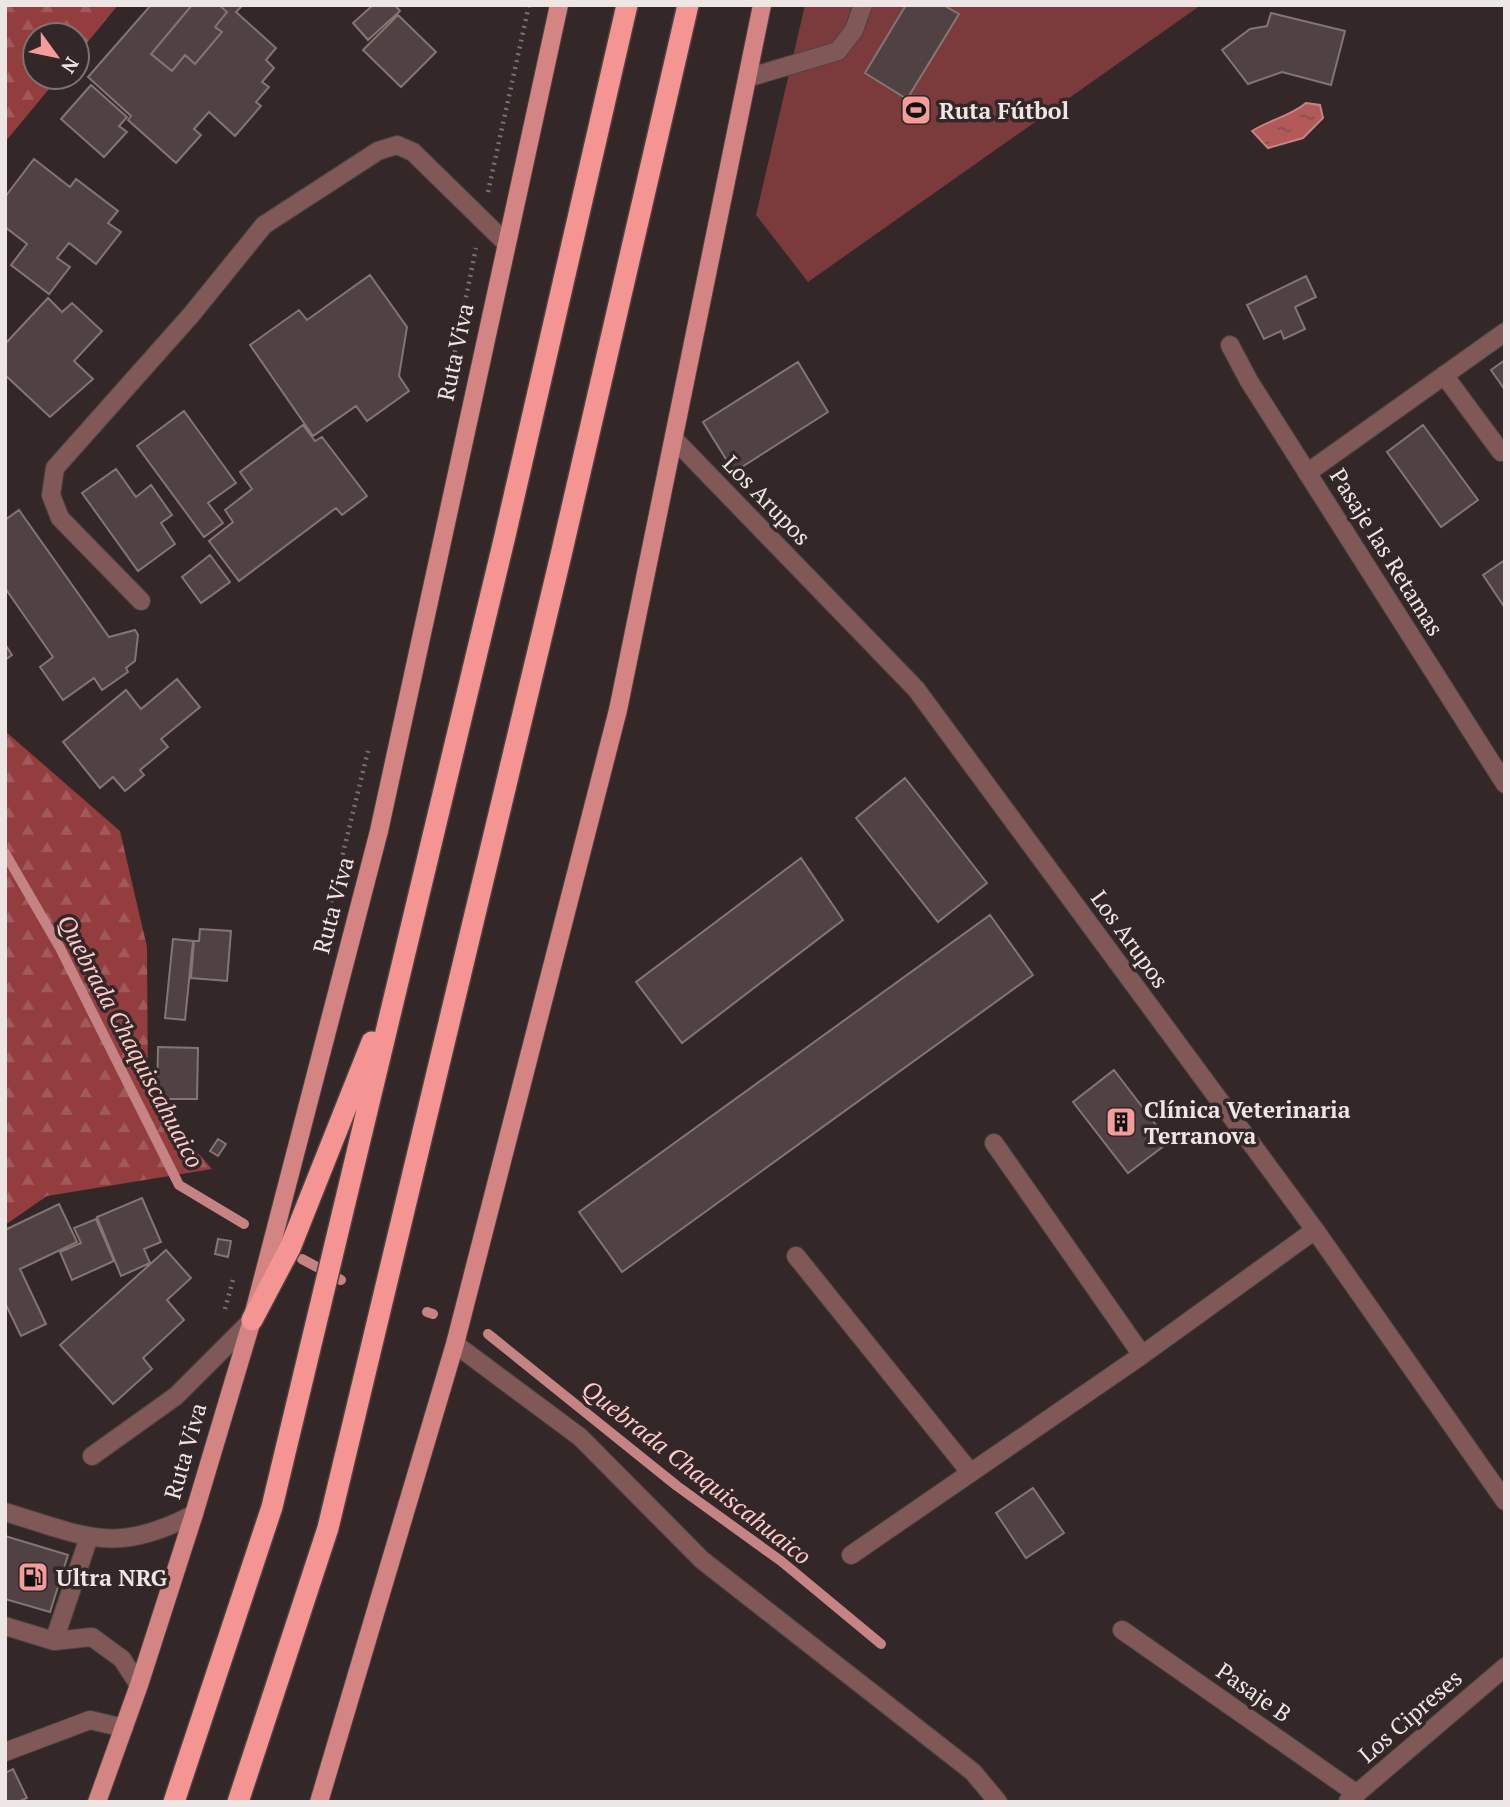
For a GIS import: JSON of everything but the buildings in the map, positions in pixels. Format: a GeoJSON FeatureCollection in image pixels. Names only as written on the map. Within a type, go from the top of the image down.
{"type":"FeatureCollection","features":[{"type":"Feature","properties":{"kind":"highway"},"geometry":{"type":"LineString","coordinates":[[174,1802],[272,1507],[505,540],[627,5]]}},
{"type":"Feature","properties":{"kind":"highway"},"geometry":{"type":"LineString","coordinates":[[239,1802],[328,1528],[558,568],[688,5]]}},
{"type":"Feature","properties":{"kind":"highway"},"geometry":{"type":"LineString","coordinates":[[251,1320],[290,1248],[401,969]]}},
{"type":"Feature","properties":{"kind":"main road","name":"Ruta Viva"},"geometry":{"type":"LineString","coordinates":[[97,1802],[139,1685],[194,1514],[251,1320],[379,831],[505,242],[559,5]]}},
{"type":"Feature","properties":{"kind":"main road"},"geometry":{"type":"LineString","coordinates":[[319,1802],[455,1344],[618,710],[762,5]]}},
{"type":"Feature","properties":{"kind":"street"},"geometry":{"type":"LineString","coordinates":[[747,78],[838,51],[854,30],[863,5]]}},
{"type":"Feature","properties":{"kind":"street"},"geometry":{"type":"LineString","coordinates":[[141,601],[60,518],[51,495],[55,468],[191,315],[264,225],[378,151],[397,145],[413,152],[505,242]]}},
{"type":"Feature","properties":{"kind":"street"},"geometry":{"type":"LineString","coordinates":[[1307,472],[1505,332]]}},
{"type":"Feature","properties":{"kind":"street","name":"Pasaje las Retamas"},"geometry":{"type":"LineString","coordinates":[[1230,345],[1307,472],[1505,784]]}},
{"type":"Feature","properties":{"kind":"street"},"geometry":{"type":"LineString","coordinates":[[1444,375],[1501,452]]}},
{"type":"Feature","properties":{"kind":"street","name":"Los Arupos"},"geometry":{"type":"LineString","coordinates":[[675,440],[916,689],[1315,1230],[1505,1501]]}},
{"type":"Feature","properties":{"kind":"street"},"geometry":{"type":"LineString","coordinates":[[994,1143],[1142,1355]]}},
{"type":"Feature","properties":{"kind":"street"},"geometry":{"type":"LineString","coordinates":[[851,1555],[1142,1355],[1315,1230]]}},
{"type":"Feature","properties":{"kind":"street"},"geometry":{"type":"LineString","coordinates":[[796,1256],[970,1472]]}},
{"type":"Feature","properties":{"kind":"street"},"geometry":{"type":"LineString","coordinates":[[92,1456],[176,1395],[251,1320]]}},
{"type":"Feature","properties":{"kind":"street"},"geometry":{"type":"LineString","coordinates":[[455,1344],[580,1437],[702,1560],[973,1772],[998,1802]]}},
{"type":"Feature","properties":{"kind":"street"},"geometry":{"type":"LineString","coordinates":[[5,1512],[89,1537],[125,1540],[162,1531],[194,1514]]}},
{"type":"Feature","properties":{"kind":"street"},"geometry":{"type":"LineString","coordinates":[[54,1641],[89,1537]]}},
{"type":"Feature","properties":{"kind":"street"},"geometry":{"type":"LineString","coordinates":[[5,1626],[54,1641],[92,1637],[122,1659],[139,1685]]}},
{"type":"Feature","properties":{"kind":"street","name":"Pasaje B"},"geometry":{"type":"LineString","coordinates":[[1122,1630],[1352,1798]]}},
{"type":"Feature","properties":{"kind":"street","name":"Los Cipreses"},"geometry":{"type":"LineString","coordinates":[[1352,1798],[1505,1667]]}},
{"type":"Feature","properties":{"kind":"street"},"geometry":{"type":"LineString","coordinates":[[5,1752],[90,1720],[124,1728]]}},
{"type":"Feature","properties":{"kind":"path"},"geometry":{"type":"LineString","coordinates":[[449,379],[529,5]]}},
{"type":"Feature","properties":{"kind":"path"},"geometry":{"type":"LineString","coordinates":[[319,952],[370,740]]}},
{"type":"Feature","properties":{"kind":"path"},"geometry":{"type":"LineString","coordinates":[[225,1310],[236,1271]]}},
{"type":"Feature","properties":{"kind":"green space"},"geometry":{"type":"Polygon","coordinates":[[[5,5],[118,5],[91,38],[91,21],[21,21],[21,91],[47,91],[5,142],[5,5]]]}},
{"type":"Feature","properties":{"kind":"green space"},"geometry":{"type":"Polygon","coordinates":[[[5,731],[120,831],[147,947],[148,1096],[212,1169],[47,1196],[5,1225],[5,731]]]}},
{"type":"Feature","properties":{"kind":"shaded area","name":"Ruta Fútbol"},"geometry":{"type":"Polygon","coordinates":[[[805,5],[1201,5],[808,282],[756,215],[805,5]]]}},
{"type":"Feature","properties":{"kind":"water"},"geometry":{"type":"Polygon","coordinates":[[[1306,103],[1320,105],[1323,118],[1303,138],[1268,148],[1252,131],[1293,112],[1306,103]]]}},
{"type":"Feature","properties":{"kind":"waterway","name":"Quebrada Chaquiscahuaico"},"geometry":{"type":"LineString","coordinates":[[5,853],[60,948],[179,1185],[244,1224]]}},
{"type":"Feature","properties":{"kind":"waterway","name":"Quebrada Chaquiscahuaico"},"geometry":{"type":"LineString","coordinates":[[302,1259],[341,1280]]}},
{"type":"Feature","properties":{"kind":"waterway","name":"Quebrada Chaquiscahuaico"},"geometry":{"type":"LineString","coordinates":[[427,1312],[433,1314]]}},
{"type":"Feature","properties":{"kind":"waterway","name":"Quebrada Chaquiscahuaico"},"geometry":{"type":"LineString","coordinates":[[488,1334],[677,1486],[781,1561],[881,1644]]}},
{"type":"Feature","properties":{"kind":"place","name":"Ruta Fútbol"},"geometry":{"type":"Point","coordinates":[916,110]}},
{"type":"Feature","properties":{"kind":"place","name":"Clínica Veterinaria Terranova"},"geometry":{"type":"Point","coordinates":[1121,1122]}},
{"type":"Feature","properties":{"kind":"place","name":"Ultra NRG"},"geometry":{"type":"Point","coordinates":[33,1577]}}]}
